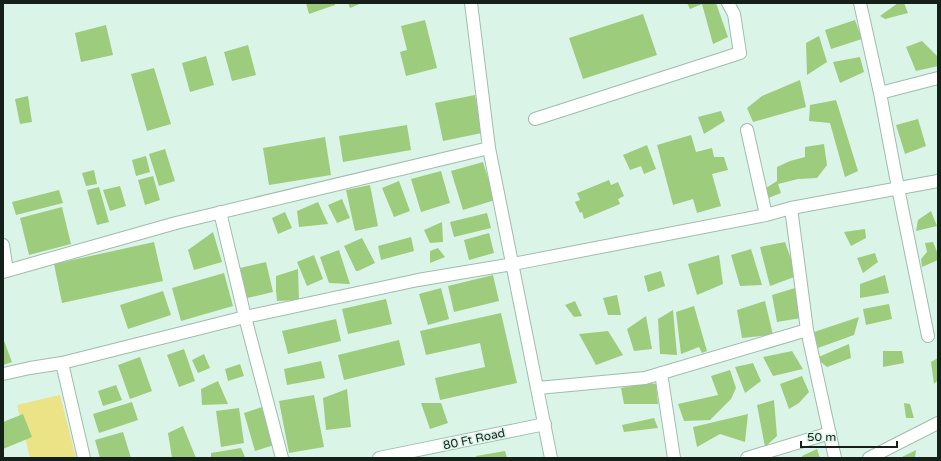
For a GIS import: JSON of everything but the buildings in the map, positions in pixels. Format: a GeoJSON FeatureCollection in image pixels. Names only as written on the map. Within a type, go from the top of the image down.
{"type":"FeatureCollection","features":[{"type":"Feature","properties":{"kind":"street"},"geometry":{"type":"LineString","coordinates":[[471,3],[489,148],[552,458]]}},
{"type":"Feature","properties":{"kind":"street"},"geometry":{"type":"LineString","coordinates":[[535,120],[740,53],[734,14],[728,3]]}},
{"type":"Feature","properties":{"kind":"street"},"geometry":{"type":"LineString","coordinates":[[860,3],[880,93],[928,336]]}},
{"type":"Feature","properties":{"kind":"street"},"geometry":{"type":"LineString","coordinates":[[880,93],[938,78]]}},
{"type":"Feature","properties":{"kind":"street"},"geometry":{"type":"LineString","coordinates":[[747,130],[766,215]]}},
{"type":"Feature","properties":{"kind":"street"},"geometry":{"type":"LineString","coordinates":[[3,245],[5,272],[176,223],[489,148]]}},
{"type":"Feature","properties":{"kind":"street"},"geometry":{"type":"LineString","coordinates":[[3,374],[62,363],[245,317],[418,280],[513,264],[766,215],[791,208],[938,181]]}},
{"type":"Feature","properties":{"kind":"street"},"geometry":{"type":"LineString","coordinates":[[791,208],[807,330],[835,458]]}},
{"type":"Feature","properties":{"kind":"street"},"geometry":{"type":"LineString","coordinates":[[220,212],[245,317],[282,458]]}},
{"type":"Feature","properties":{"kind":"street"},"geometry":{"type":"LineString","coordinates":[[538,388],[645,378],[807,330]]}},
{"type":"Feature","properties":{"kind":"street"},"geometry":{"type":"LineString","coordinates":[[62,363],[84,458]]}},
{"type":"Feature","properties":{"kind":"street"},"geometry":{"type":"LineString","coordinates":[[661,373],[674,458]]}},
{"type":"Feature","properties":{"kind":"street"},"geometry":{"type":"LineString","coordinates":[[869,458],[938,423]]}},
{"type":"Feature","properties":{"kind":"street","name":"80 Ft Road"},"geometry":{"type":"LineString","coordinates":[[379,458],[544,424]]}},
{"type":"Feature","properties":{"kind":"street"},"geometry":{"type":"LineString","coordinates":[[747,458],[830,433]]}},
{"type":"Feature","properties":{"kind":"shaded area"},"geometry":{"type":"Polygon","coordinates":[[[60,395],[76,458],[30,458],[17,405],[60,395]]]}}]}
